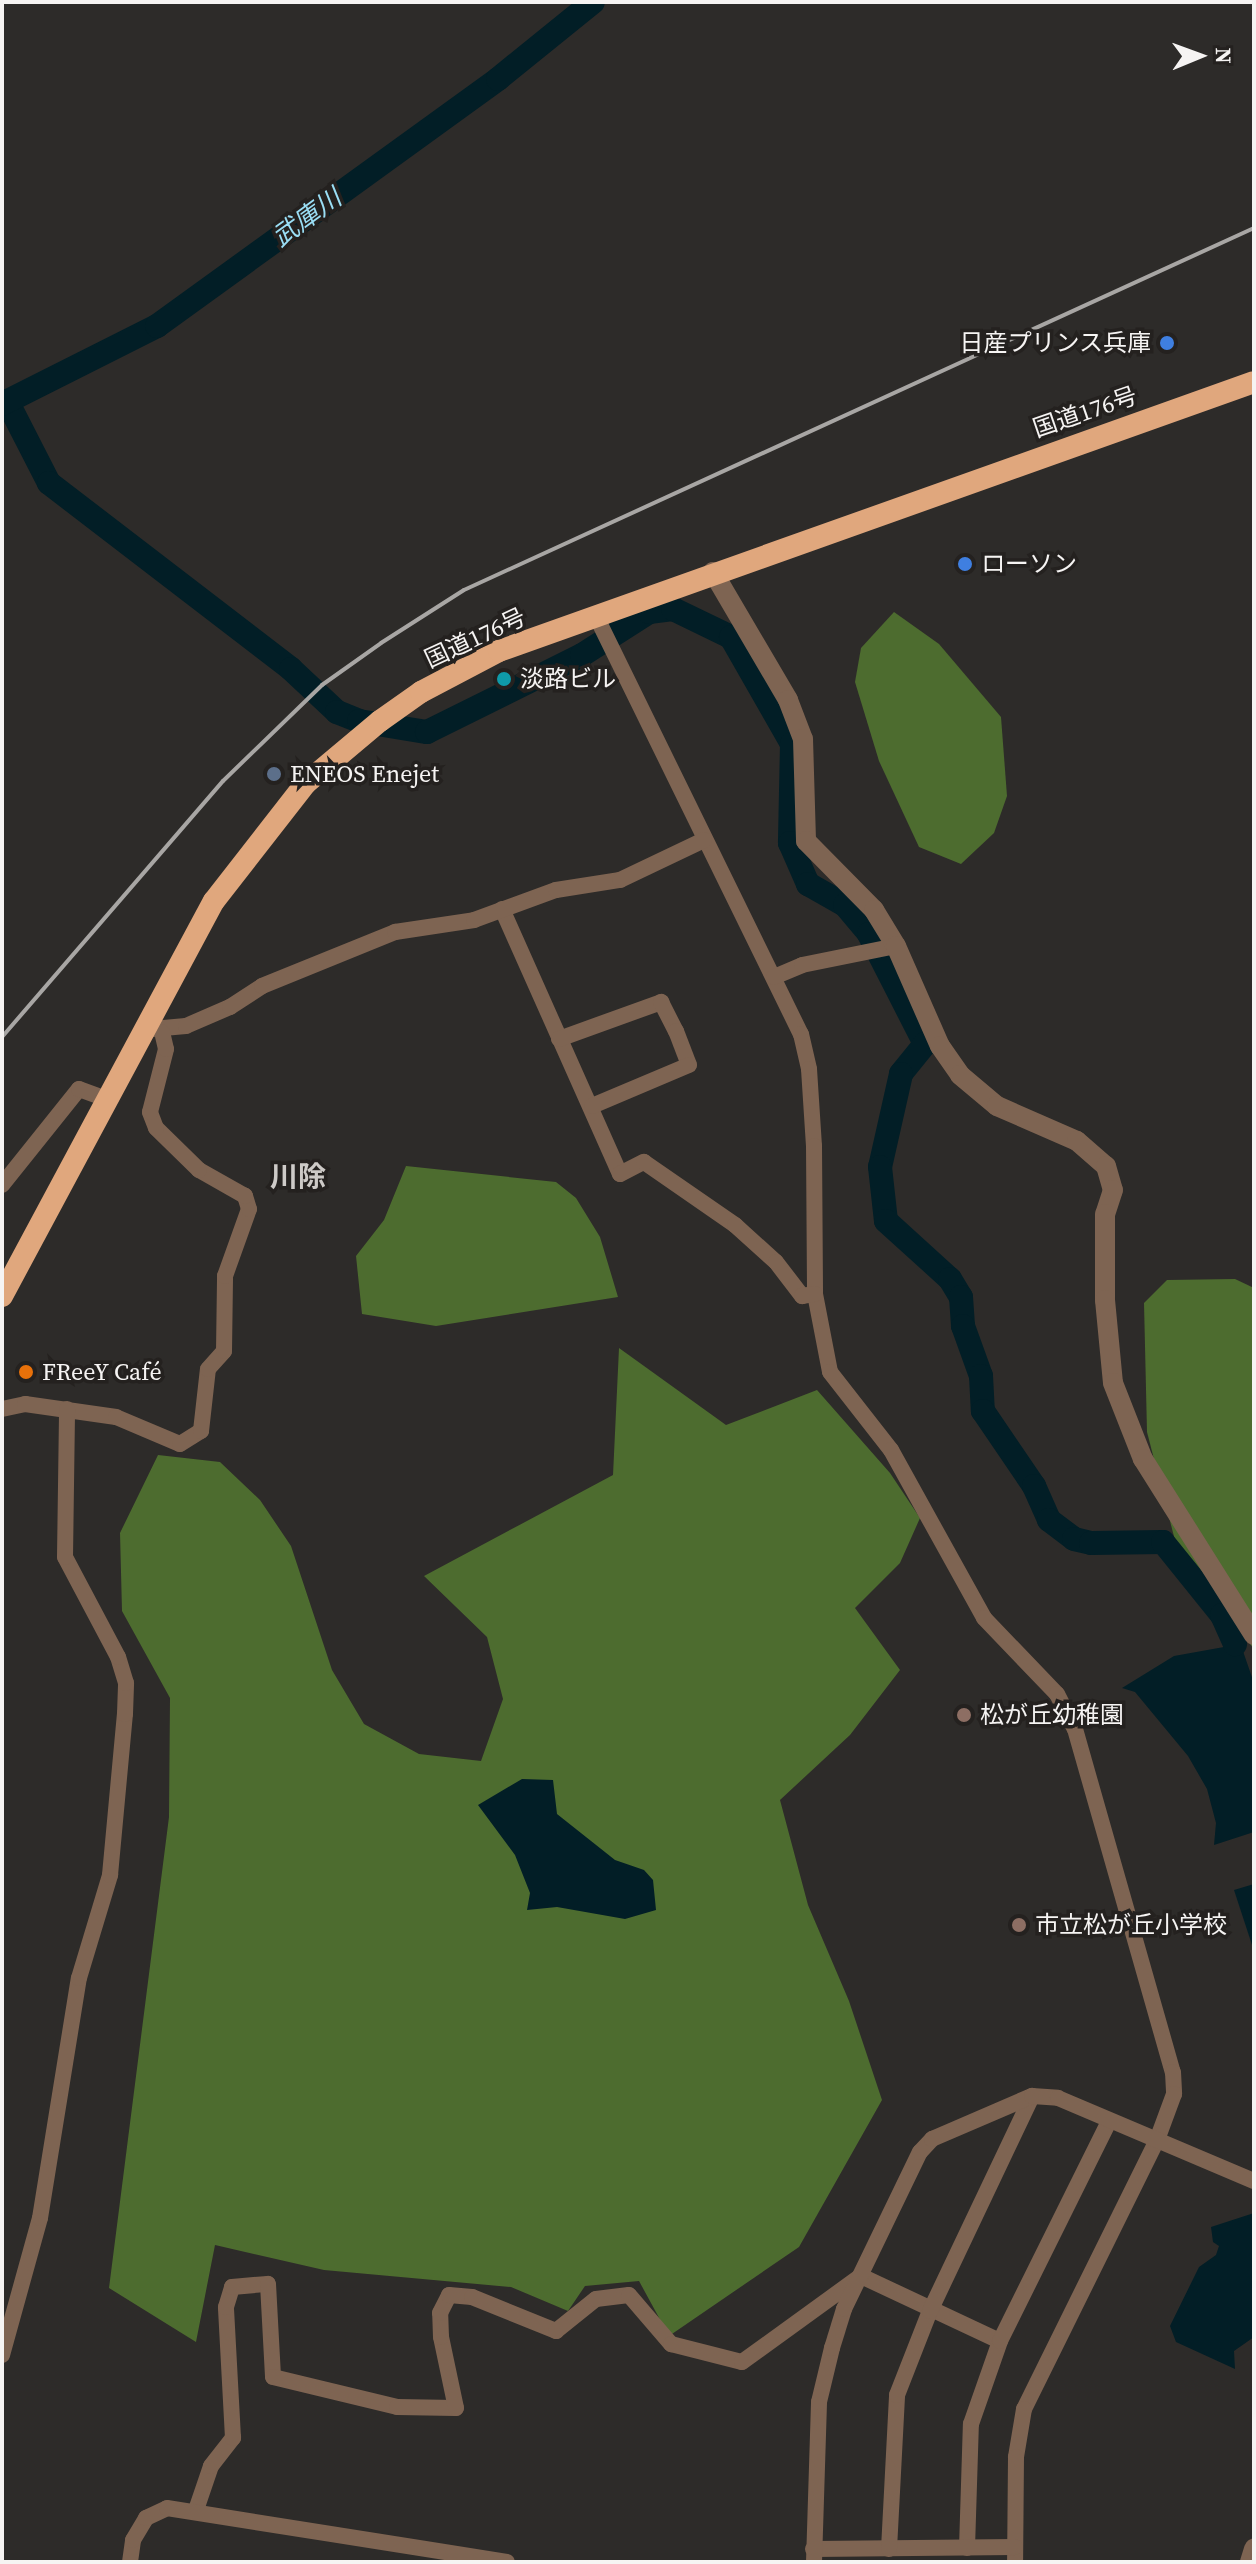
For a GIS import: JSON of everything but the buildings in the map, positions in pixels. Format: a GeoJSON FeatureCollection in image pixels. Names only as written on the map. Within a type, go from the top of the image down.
{"type":"FeatureCollection","features":[{"type":"Feature","properties":{"kind":"highway","name":"国道176号"},"geometry":{"type":"LineString","coordinates":[[2,1296],[109,1100],[154,1030],[214,901],[240,863],[306,783],[421,692],[499,651],[602,632],[713,572],[1254,382]]}},
{"type":"Feature","properties":{"kind":"street"},"geometry":{"type":"LineString","coordinates":[[713,572],[788,700],[803,739],[806,841],[874,910],[884,948],[960,1075],[997,1106],[1077,1141],[1106,1166],[1113,1190],[1105,1214],[1105,1300],[1113,1383],[1143,1459],[1254,1635]]}},
{"type":"Feature","properties":{"kind":"street"},"geometry":{"type":"LineString","coordinates":[[602,632],[801,1034],[809,1069],[815,1294],[830,1372],[891,1450],[984,1618],[1057,1694],[1075,1729],[1173,2072],[1174,2094],[1157,2140],[1024,2409],[1016,2457],[1015,2555],[967,2548],[889,2549],[814,2556],[819,2402],[844,2309],[920,2152],[932,2139],[1032,2096],[1058,2098],[1109,2121],[1157,2140],[1254,2181]]}},
{"type":"Feature","properties":{"kind":"street"},"geometry":{"type":"LineString","coordinates":[[2,1409],[25,1404],[116,1417],[180,1444],[201,1431],[208,1369],[224,1351],[225,1276],[249,1209],[245,1196],[199,1170],[156,1128],[150,1112],[166,1049],[154,1030],[230,1007],[262,986],[395,932],[474,920],[556,890],[620,880],[704,840]]}},
{"type":"Feature","properties":{"kind":"street"},"geometry":{"type":"LineString","coordinates":[[502,909],[620,1174],[644,1162],[735,1225],[776,1262],[802,1296],[815,1294]]}},
{"type":"Feature","properties":{"kind":"street"},"geometry":{"type":"LineString","coordinates":[[774,977],[884,948]]}},
{"type":"Feature","properties":{"kind":"street"},"geometry":{"type":"LineString","coordinates":[[559,1039],[661,1002],[676,1031],[689,1065],[592,1106]]}},
{"type":"Feature","properties":{"kind":"street"},"geometry":{"type":"LineString","coordinates":[[2,1185],[79,1089],[109,1100]]}},
{"type":"Feature","properties":{"kind":"street"},"geometry":{"type":"LineString","coordinates":[[2,2355],[40,2218],[79,1978],[110,1875],[125,1714],[126,1683],[118,1657],[65,1557],[67,1409]]}},
{"type":"Feature","properties":{"kind":"street"},"geometry":{"type":"LineString","coordinates":[[889,2549],[897,2395],[930,2311],[1032,2096]]}},
{"type":"Feature","properties":{"kind":"street"},"geometry":{"type":"LineString","coordinates":[[967,2548],[971,2424],[1000,2341],[1109,2121]]}},
{"type":"Feature","properties":{"kind":"street"},"geometry":{"type":"LineString","coordinates":[[861,2276],[930,2311],[1000,2341]]}},
{"type":"Feature","properties":{"kind":"street"},"geometry":{"type":"LineString","coordinates":[[196,2510],[211,2466],[233,2438],[226,2307],[232,2287],[268,2284],[273,2377],[397,2407],[456,2408],[441,2337],[440,2313],[449,2295],[472,2297],[556,2331],[596,2299],[609,2293],[629,2295],[671,2344],[742,2362],[861,2276]]}},
{"type":"Feature","properties":{"kind":"street"},"geometry":{"type":"LineString","coordinates":[[130,2562],[133,2540],[146,2518],[167,2508],[196,2510],[507,2562]]}},
{"type":"Feature","properties":{"kind":"street"},"geometry":{"type":"LineString","coordinates":[[1250,2562],[1254,2549]]}},
{"type":"Feature","properties":{"kind":"green space"},"geometry":{"type":"Polygon","coordinates":[[[894,612],[939,644],[1001,717],[1007,796],[994,833],[961,864],[919,847],[879,761],[855,682],[861,648],[894,612]]]}},
{"type":"Feature","properties":{"kind":"green space"},"geometry":{"type":"Polygon","coordinates":[[[406,1166],[556,1182],[576,1198],[600,1237],[618,1297],[436,1326],[362,1314],[356,1256],[384,1220],[406,1166]]]}},
{"type":"Feature","properties":{"kind":"green space"},"geometry":{"type":"Polygon","coordinates":[[[1235,1279],[1254,1288],[1254,1649],[1178,1552],[1147,1432],[1144,1303],[1167,1280],[1235,1279]]]}},
{"type":"Feature","properties":{"kind":"green space"},"geometry":{"type":"Polygon","coordinates":[[[619,1348],[726,1425],[817,1390],[890,1473],[920,1518],[900,1563],[855,1608],[900,1670],[850,1735],[780,1800],[808,1905],[849,2001],[882,2100],[799,2247],[669,2336],[639,2281],[585,2286],[568,2311],[511,2287],[324,2270],[215,2245],[196,2342],[109,2288],[169,1817],[170,1698],[122,1611],[120,1533],[158,1455],[220,1462],[260,1500],[291,1546],[332,1670],[364,1724],[419,1754],[481,1761],[503,1699],[487,1637],[424,1576],[613,1475],[619,1348]]]}},
{"type":"Feature","properties":{"kind":"water"},"geometry":{"type":"Polygon","coordinates":[[[1236,1631],[1254,1683],[1254,1832],[1214,1845],[1216,1823],[1207,1789],[1188,1756],[1135,1692],[1122,1688],[1174,1656],[1224,1647],[1236,1631]]]}},
{"type":"Feature","properties":{"kind":"water"},"geometry":{"type":"Polygon","coordinates":[[[522,1779],[553,1780],[557,1814],[615,1860],[644,1870],[653,1880],[656,1910],[625,1919],[557,1907],[527,1910],[530,1893],[515,1855],[478,1805],[522,1779]]]}},
{"type":"Feature","properties":{"kind":"water"},"geometry":{"type":"Polygon","coordinates":[[[1254,1884],[1254,1951],[1234,1890],[1254,1884]]]}},
{"type":"Feature","properties":{"kind":"water"},"geometry":{"type":"Polygon","coordinates":[[[1254,2213],[1254,2337],[1234,2351],[1235,2369],[1176,2342],[1170,2326],[1199,2267],[1216,2255],[1219,2246],[1213,2242],[1211,2227],[1254,2213]]]}},
{"type":"Feature","properties":{"kind":"waterway","name":"武庫川"},"geometry":{"type":"LineString","coordinates":[[2,404],[157,326],[498,79],[593,2]]}},
{"type":"Feature","properties":{"kind":"waterway"},"geometry":{"type":"LineString","coordinates":[[7,401],[49,483],[291,669],[337,712],[359,721],[427,732],[582,655],[649,612],[673,609],[731,637],[792,744],[790,843],[808,884],[845,905],[869,934],[925,1044],[901,1074],[880,1167],[886,1221],[950,1279],[961,1297],[963,1326],[981,1376],[983,1411],[1034,1486],[1049,1520],[1074,1539],[1091,1543],[1163,1542],[1222,1615],[1235,1644]]}},
{"type":"Feature","properties":{"kind":"railway"},"geometry":{"type":"LineString","coordinates":[[2,1037],[223,781],[322,685],[381,643],[464,590],[1254,228]]}},
{"type":"Feature","properties":{"kind":"place","name":"日産プリンス兵庫"},"geometry":{"type":"Point","coordinates":[1167,343]}},
{"type":"Feature","properties":{"kind":"place","name":"ローソン"},"geometry":{"type":"Point","coordinates":[965,564]}},
{"type":"Feature","properties":{"kind":"place","name":"淡路ビル"},"geometry":{"type":"Point","coordinates":[504,679]}},
{"type":"Feature","properties":{"kind":"place","name":"ENEOS Enejet"},"geometry":{"type":"Point","coordinates":[274,774]}},
{"type":"Feature","properties":{"kind":"place","name":"FReeY Café"},"geometry":{"type":"Point","coordinates":[26,1372]}},
{"type":"Feature","properties":{"kind":"place","name":"松が丘幼稚園"},"geometry":{"type":"Point","coordinates":[964,1715]}},
{"type":"Feature","properties":{"kind":"place","name":"市立松が丘小学校"},"geometry":{"type":"Point","coordinates":[1019,1925]}},
{"type":"Feature","properties":{"kind":"district","name":"川除"},"geometry":{"type":"Point","coordinates":[298,1176]}}]}
